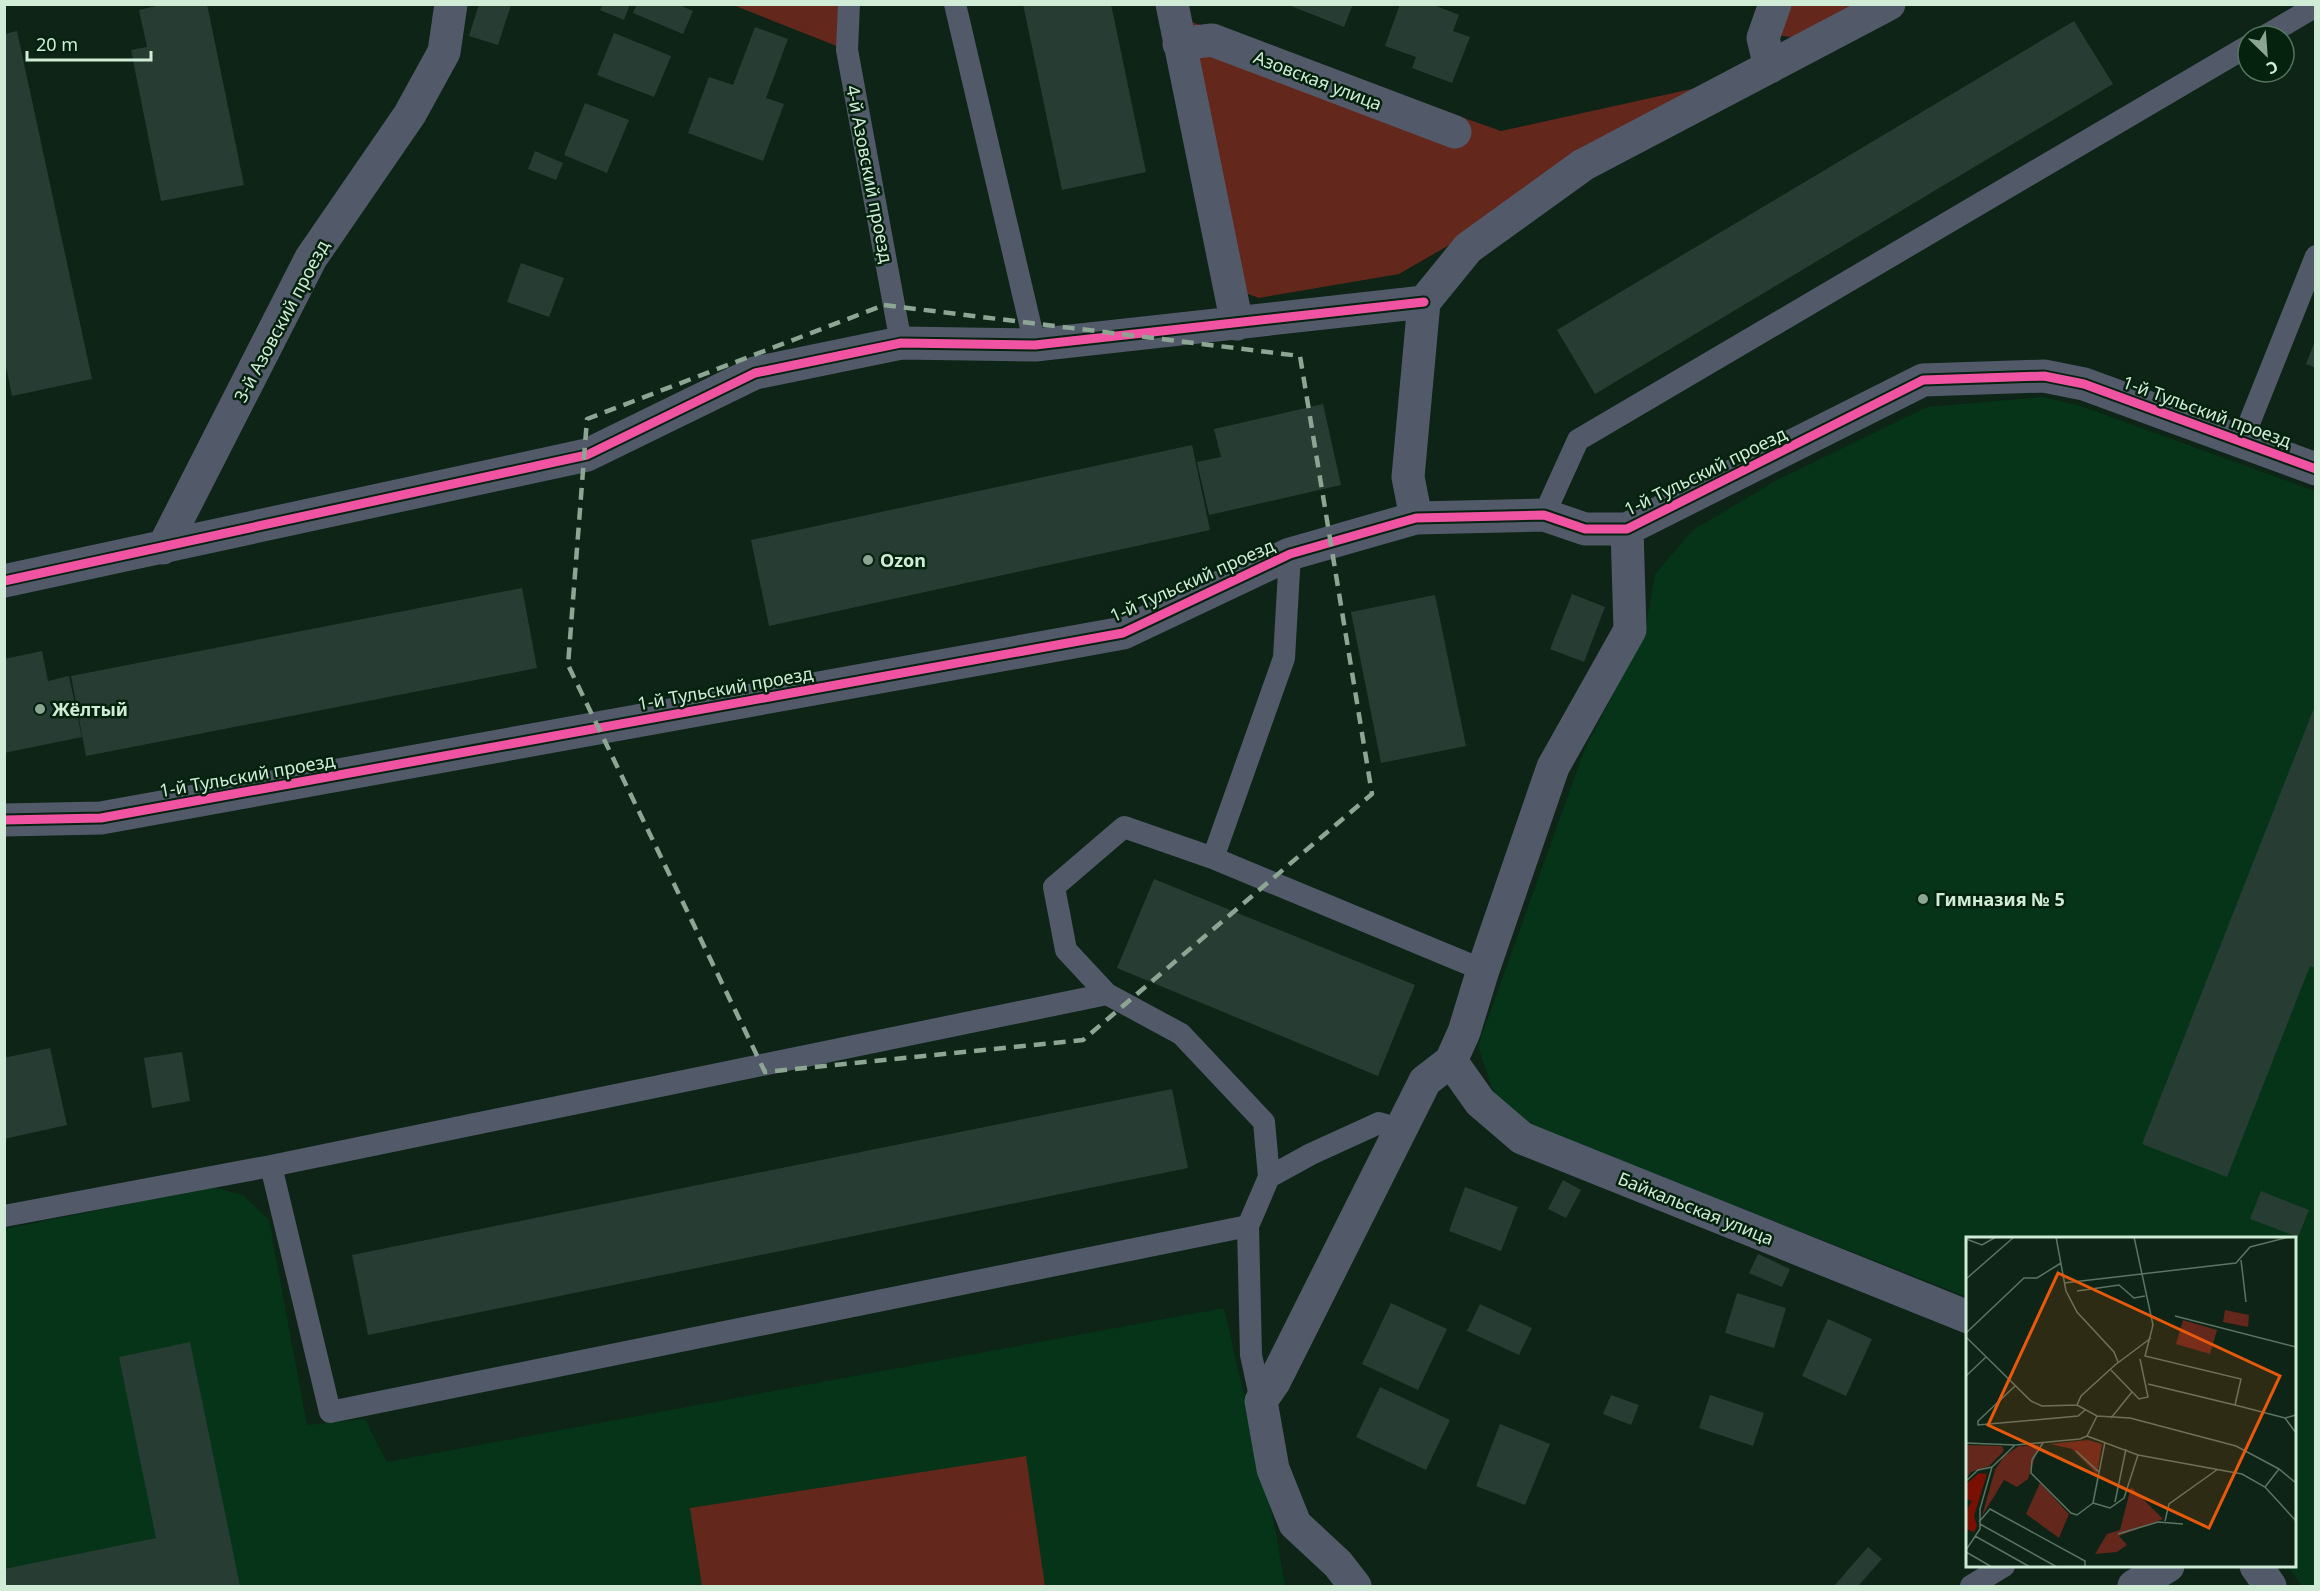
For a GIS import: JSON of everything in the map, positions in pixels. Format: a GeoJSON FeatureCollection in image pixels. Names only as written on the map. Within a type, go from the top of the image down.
{"type":"FeatureCollection","features":[{"type":"Feature","properties":{"kind":"street","name":"3-й Азовский проезд"},"geometry":{"type":"LineString","coordinates":[[163,548],[311,258],[410,114],[444,52],[452,4]]}},
{"type":"Feature","properties":{"kind":"street"},"geometry":{"type":"LineString","coordinates":[[1172,4],[1238,324]]}},
{"type":"Feature","properties":{"kind":"street"},"geometry":{"type":"LineString","coordinates":[[1770,68],[1763,38],[1776,4]]}},
{"type":"Feature","properties":{"kind":"street"},"geometry":{"type":"LineString","coordinates":[[1416,518],[1408,477],[1425,302],[1468,248],[1583,165],[1889,4]]}},
{"type":"Feature","properties":{"kind":"street","name":"Азовская улица"},"geometry":{"type":"LineString","coordinates":[[1179,44],[1212,40],[1455,132]]}},
{"type":"Feature","properties":{"kind":"street"},"geometry":{"type":"LineString","coordinates":[[4,581],[587,455],[755,373],[902,343],[1035,345],[1425,302]]}},
{"type":"Feature","properties":{"kind":"street","name":"1-й Тульский проезд"},"geometry":{"type":"LineString","coordinates":[[4,820],[101,818],[1124,633],[1290,554],[1416,518],[1544,515],[1585,529],[1627,529],[1923,380],[2043,375],[2084,384],[2316,469]]}},
{"type":"Feature","properties":{"kind":"street"},"geometry":{"type":"LineString","coordinates":[[1355,1587],[1338,1564],[1295,1524],[1273,1469],[1261,1401],[1274,1382],[1425,1081],[1451,1061],[1464,1032],[1553,767],[1630,630],[1627,529]]}},
{"type":"Feature","properties":{"kind":"street","name":"Байкальская улица"},"geometry":{"type":"LineString","coordinates":[[1451,1061],[1480,1102],[1522,1138],[1966,1316]]}},
{"type":"Feature","properties":{"kind":"street"},"geometry":{"type":"LineString","coordinates":[[2134,1587],[2166,1567]]}},
{"type":"Feature","properties":{"kind":"street"},"geometry":{"type":"LineString","coordinates":[[2257,1567],[2270,1587]]}},
{"type":"Feature","properties":{"kind":"lane","name":"4-й Азовский проезд"},"geometry":{"type":"LineString","coordinates":[[849,4],[847,50],[902,343]]}},
{"type":"Feature","properties":{"kind":"lane"},"geometry":{"type":"LineString","coordinates":[[955,4],[1035,345]]}},
{"type":"Feature","properties":{"kind":"lane"},"geometry":{"type":"LineString","coordinates":[[2285,24],[2316,6]]}},
{"type":"Feature","properties":{"kind":"lane"},"geometry":{"type":"LineString","coordinates":[[1544,515],[1578,440],[2236,53]]}},
{"type":"Feature","properties":{"kind":"lane"},"geometry":{"type":"LineString","coordinates":[[2242,441],[2316,256]]}},
{"type":"Feature","properties":{"kind":"lane"},"geometry":{"type":"LineString","coordinates":[[1213,858],[1284,658],[1290,554]]}},
{"type":"Feature","properties":{"kind":"lane"},"geometry":{"type":"LineString","coordinates":[[1261,1401],[1251,1355],[1248,1226],[1269,1177],[1264,1122],[1181,1034],[1107,994],[1066,950],[1054,887],[1124,827],[1213,858],[1483,970]]}},
{"type":"Feature","properties":{"kind":"lane"},"geometry":{"type":"LineString","coordinates":[[4,1216],[271,1166],[1107,994]]}},
{"type":"Feature","properties":{"kind":"lane"},"geometry":{"type":"LineString","coordinates":[[1269,1177],[1311,1154],[1379,1123],[1402,1130]]}},
{"type":"Feature","properties":{"kind":"lane"},"geometry":{"type":"LineString","coordinates":[[271,1166],[330,1412],[1248,1226]]}},
{"type":"Feature","properties":{"kind":"lane"},"geometry":{"type":"LineString","coordinates":[[1971,1587],[2002,1567]]}},
{"type":"Feature","properties":{"kind":"highlighted area"},"geometry":{"type":"Polygon","coordinates":[[[884,305],[1300,356],[1372,794],[1083,1040],[765,1072],[568,665],[587,419],[884,305]]]}},
{"type":"Feature","properties":{"kind":"shaded area"},"geometry":{"type":"Polygon","coordinates":[[[733,5],[840,5],[839,47],[733,5]]]}},
{"type":"Feature","properties":{"kind":"shaded area"},"geometry":{"type":"Polygon","coordinates":[[[1785,5],[1860,5],[1801,38],[1772,35],[1785,5]]]}},
{"type":"Feature","properties":{"kind":"shaded area"},"geometry":{"type":"Polygon","coordinates":[[[1186,20],[1501,131],[1705,86],[1458,240],[1399,274],[1259,298],[1248,294],[1240,283],[1186,20]]]}},
{"type":"Feature","properties":{"kind":"shaded area","name":"Гимназия № 5"},"geometry":{"type":"Polygon","coordinates":[[[2043,397],[2081,406],[2315,491],[2315,1586],[2302,1586],[2288,1567],[2296,1567],[2296,1237],[1966,1237],[1966,1297],[1522,1122],[1493,1091],[1478,1046],[1584,751],[1645,632],[1655,574],[1693,530],[1777,480],[1927,407],[2043,397]]]}},
{"type":"Feature","properties":{"kind":"shaded area"},"geometry":{"type":"Polygon","coordinates":[[[212,1187],[243,1195],[269,1220],[307,1425],[365,1419],[387,1462],[1224,1308],[1276,1533],[1285,1586],[5,1586],[5,1229],[212,1187]]]}},
{"type":"Feature","properties":{"kind":"shaded area"},"geometry":{"type":"Polygon","coordinates":[[[1026,1456],[1045,1586],[702,1586],[690,1508],[1026,1456]]]}},
{"type":"Feature","properties":{"kind":"building"},"geometry":{"type":"Polygon","coordinates":[[[165,4],[207,4],[244,185],[161,201],[131,50],[147,47],[139,10],[165,4]]]}},
{"type":"Feature","properties":{"kind":"building"},"geometry":{"type":"Polygon","coordinates":[[[479,4],[511,5],[498,45],[469,36],[479,4]]]}},
{"type":"Feature","properties":{"kind":"building"},"geometry":{"type":"Polygon","coordinates":[[[603,4],[630,4],[624,20],[600,10],[603,4]]]}},
{"type":"Feature","properties":{"kind":"building"},"geometry":{"type":"Polygon","coordinates":[[[637,4],[677,4],[693,11],[683,34],[633,13],[637,4]]]}},
{"type":"Feature","properties":{"kind":"building"},"geometry":{"type":"Polygon","coordinates":[[[1023,4],[1111,4],[1146,172],[1062,190],[1023,4]]]}},
{"type":"Feature","properties":{"kind":"building"},"geometry":{"type":"Polygon","coordinates":[[[1286,4],[1353,4],[1344,27],[1286,4]]]}},
{"type":"Feature","properties":{"kind":"building"},"geometry":{"type":"Polygon","coordinates":[[[1400,4],[1431,4],[1459,15],[1453,31],[1470,37],[1452,83],[1412,68],[1416,57],[1385,46],[1400,4]]]}},
{"type":"Feature","properties":{"kind":"building"},"geometry":{"type":"Polygon","coordinates":[[[2074,21],[2113,84],[1595,394],[1557,330],[2074,21]]]}},
{"type":"Feature","properties":{"kind":"building"},"geometry":{"type":"Polygon","coordinates":[[[755,27],[788,39],[766,98],[784,104],[763,161],[688,133],[709,77],[733,85],[755,27]]]}},
{"type":"Feature","properties":{"kind":"building"},"geometry":{"type":"Polygon","coordinates":[[[17,31],[92,379],[12,396],[5,361],[5,34],[17,31]]]}},
{"type":"Feature","properties":{"kind":"building"},"geometry":{"type":"Polygon","coordinates":[[[614,33],[671,56],[654,97],[597,75],[614,33]]]}},
{"type":"Feature","properties":{"kind":"building"},"geometry":{"type":"Polygon","coordinates":[[[585,103],[629,120],[607,173],[564,155],[585,103]]]}},
{"type":"Feature","properties":{"kind":"building"},"geometry":{"type":"Polygon","coordinates":[[[535,151],[563,163],[556,180],[528,169],[535,151]]]}},
{"type":"Feature","properties":{"kind":"building"},"geometry":{"type":"Polygon","coordinates":[[[521,263],[564,278],[549,317],[507,302],[521,263]]]}},
{"type":"Feature","properties":{"kind":"building"},"geometry":{"type":"Polygon","coordinates":[[[2316,341],[2316,368],[2306,364],[2316,341]]]}},
{"type":"Feature","properties":{"kind":"building"},"geometry":{"type":"Polygon","coordinates":[[[1323,404],[1341,485],[1209,515],[1197,462],[1221,457],[1214,429],[1323,404]]]}},
{"type":"Feature","properties":{"kind":"building"},"geometry":{"type":"Polygon","coordinates":[[[1192,445],[1210,530],[769,626],[751,540],[1192,445]]]}},
{"type":"Feature","properties":{"kind":"building"},"geometry":{"type":"Polygon","coordinates":[[[522,588],[537,668],[86,756],[71,676],[522,588]]]}},
{"type":"Feature","properties":{"kind":"building"},"geometry":{"type":"Polygon","coordinates":[[[1572,594],[1605,607],[1584,662],[1550,649],[1572,594]]]}},
{"type":"Feature","properties":{"kind":"building"},"geometry":{"type":"Polygon","coordinates":[[[1435,595],[1466,746],[1381,763],[1351,612],[1435,595]]]}},
{"type":"Feature","properties":{"kind":"building","name":"Жёлтый"},"geometry":{"type":"Polygon","coordinates":[[[42,651],[48,681],[69,676],[82,737],[4,753],[4,659],[42,651]]]}},
{"type":"Feature","properties":{"kind":"building"},"geometry":{"type":"Polygon","coordinates":[[[2316,703],[2316,968],[2310,966],[2227,1177],[2142,1144],[2316,703]]]}},
{"type":"Feature","properties":{"kind":"building"},"geometry":{"type":"Polygon","coordinates":[[[1154,879],[1415,985],[1378,1076],[1117,968],[1154,879]]]}},
{"type":"Feature","properties":{"kind":"building"},"geometry":{"type":"Polygon","coordinates":[[[50,1048],[67,1125],[4,1139],[4,1058],[50,1048]]]}},
{"type":"Feature","properties":{"kind":"building"},"geometry":{"type":"Polygon","coordinates":[[[182,1052],[190,1101],[152,1108],[144,1058],[182,1052]]]}},
{"type":"Feature","properties":{"kind":"building"},"geometry":{"type":"Polygon","coordinates":[[[1172,1089],[1188,1168],[368,1335],[352,1255],[1172,1089]]]}},
{"type":"Feature","properties":{"kind":"building"},"geometry":{"type":"Polygon","coordinates":[[[1563,1180],[1581,1190],[1566,1218],[1548,1209],[1563,1180]]]}},
{"type":"Feature","properties":{"kind":"building"},"geometry":{"type":"Polygon","coordinates":[[[1465,1187],[1518,1207],[1501,1251],[1449,1231],[1465,1187]]]}},
{"type":"Feature","properties":{"kind":"building"},"geometry":{"type":"Polygon","coordinates":[[[2261,1191],[2309,1210],[2298,1237],[2250,1219],[2261,1191]]]}},
{"type":"Feature","properties":{"kind":"building"},"geometry":{"type":"Polygon","coordinates":[[[1758,1254],[1790,1269],[1782,1287],[1749,1273],[1758,1254]]]}},
{"type":"Feature","properties":{"kind":"building"},"geometry":{"type":"Polygon","coordinates":[[[1737,1293],[1786,1308],[1774,1348],[1725,1333],[1737,1293]]]}},
{"type":"Feature","properties":{"kind":"building"},"geometry":{"type":"Polygon","coordinates":[[[1391,1303],[1447,1329],[1418,1390],[1362,1364],[1391,1303]]]}},
{"type":"Feature","properties":{"kind":"building"},"geometry":{"type":"Polygon","coordinates":[[[1480,1304],[1532,1328],[1519,1355],[1467,1331],[1480,1304]]]}},
{"type":"Feature","properties":{"kind":"building"},"geometry":{"type":"Polygon","coordinates":[[[1828,1319],[1872,1339],[1846,1396],[1802,1376],[1828,1319]]]}},
{"type":"Feature","properties":{"kind":"building"},"geometry":{"type":"Polygon","coordinates":[[[190,1342],[240,1586],[4,1586],[4,1569],[156,1538],[119,1357],[190,1342]]]}},
{"type":"Feature","properties":{"kind":"building"},"geometry":{"type":"Polygon","coordinates":[[[1380,1387],[1450,1420],[1426,1470],[1356,1437],[1380,1387]]]}},
{"type":"Feature","properties":{"kind":"building"},"geometry":{"type":"Polygon","coordinates":[[[1611,1395],[1639,1405],[1631,1425],[1603,1414],[1611,1395]]]}},
{"type":"Feature","properties":{"kind":"building"},"geometry":{"type":"Polygon","coordinates":[[[1710,1395],[1764,1413],[1753,1446],[1699,1428],[1710,1395]]]}},
{"type":"Feature","properties":{"kind":"building"},"geometry":{"type":"Polygon","coordinates":[[[1500,1424],[1550,1444],[1525,1505],[1476,1486],[1500,1424]]]}},
{"type":"Feature","properties":{"kind":"building"},"geometry":{"type":"Polygon","coordinates":[[[1868,1547],[1882,1559],[1858,1586],[1834,1586],[1868,1547]]]}},
{"type":"Feature","properties":{"kind":"cycle path"},"geometry":{"type":"LineString","coordinates":[[4,581],[587,455],[755,373],[901,343],[1035,345],[1424,302]]}},
{"type":"Feature","properties":{"kind":"cycle path"},"geometry":{"type":"LineString","coordinates":[[4,820],[101,818],[1123,633],[1290,554],[1416,518],[1544,515],[1585,529],[1627,529],[1923,380],[2044,376],[2084,384],[2316,469]]}},
{"type":"Feature","properties":{"kind":"place","name":"Ozon"},"geometry":{"type":"Point","coordinates":[868,560]}},
{"type":"Feature","properties":{"kind":"place","name":"Жёлтый"},"geometry":{"type":"Point","coordinates":[40,709]}},
{"type":"Feature","properties":{"kind":"place","name":"Гимназия № 5"},"geometry":{"type":"Point","coordinates":[1923,899]}}]}
